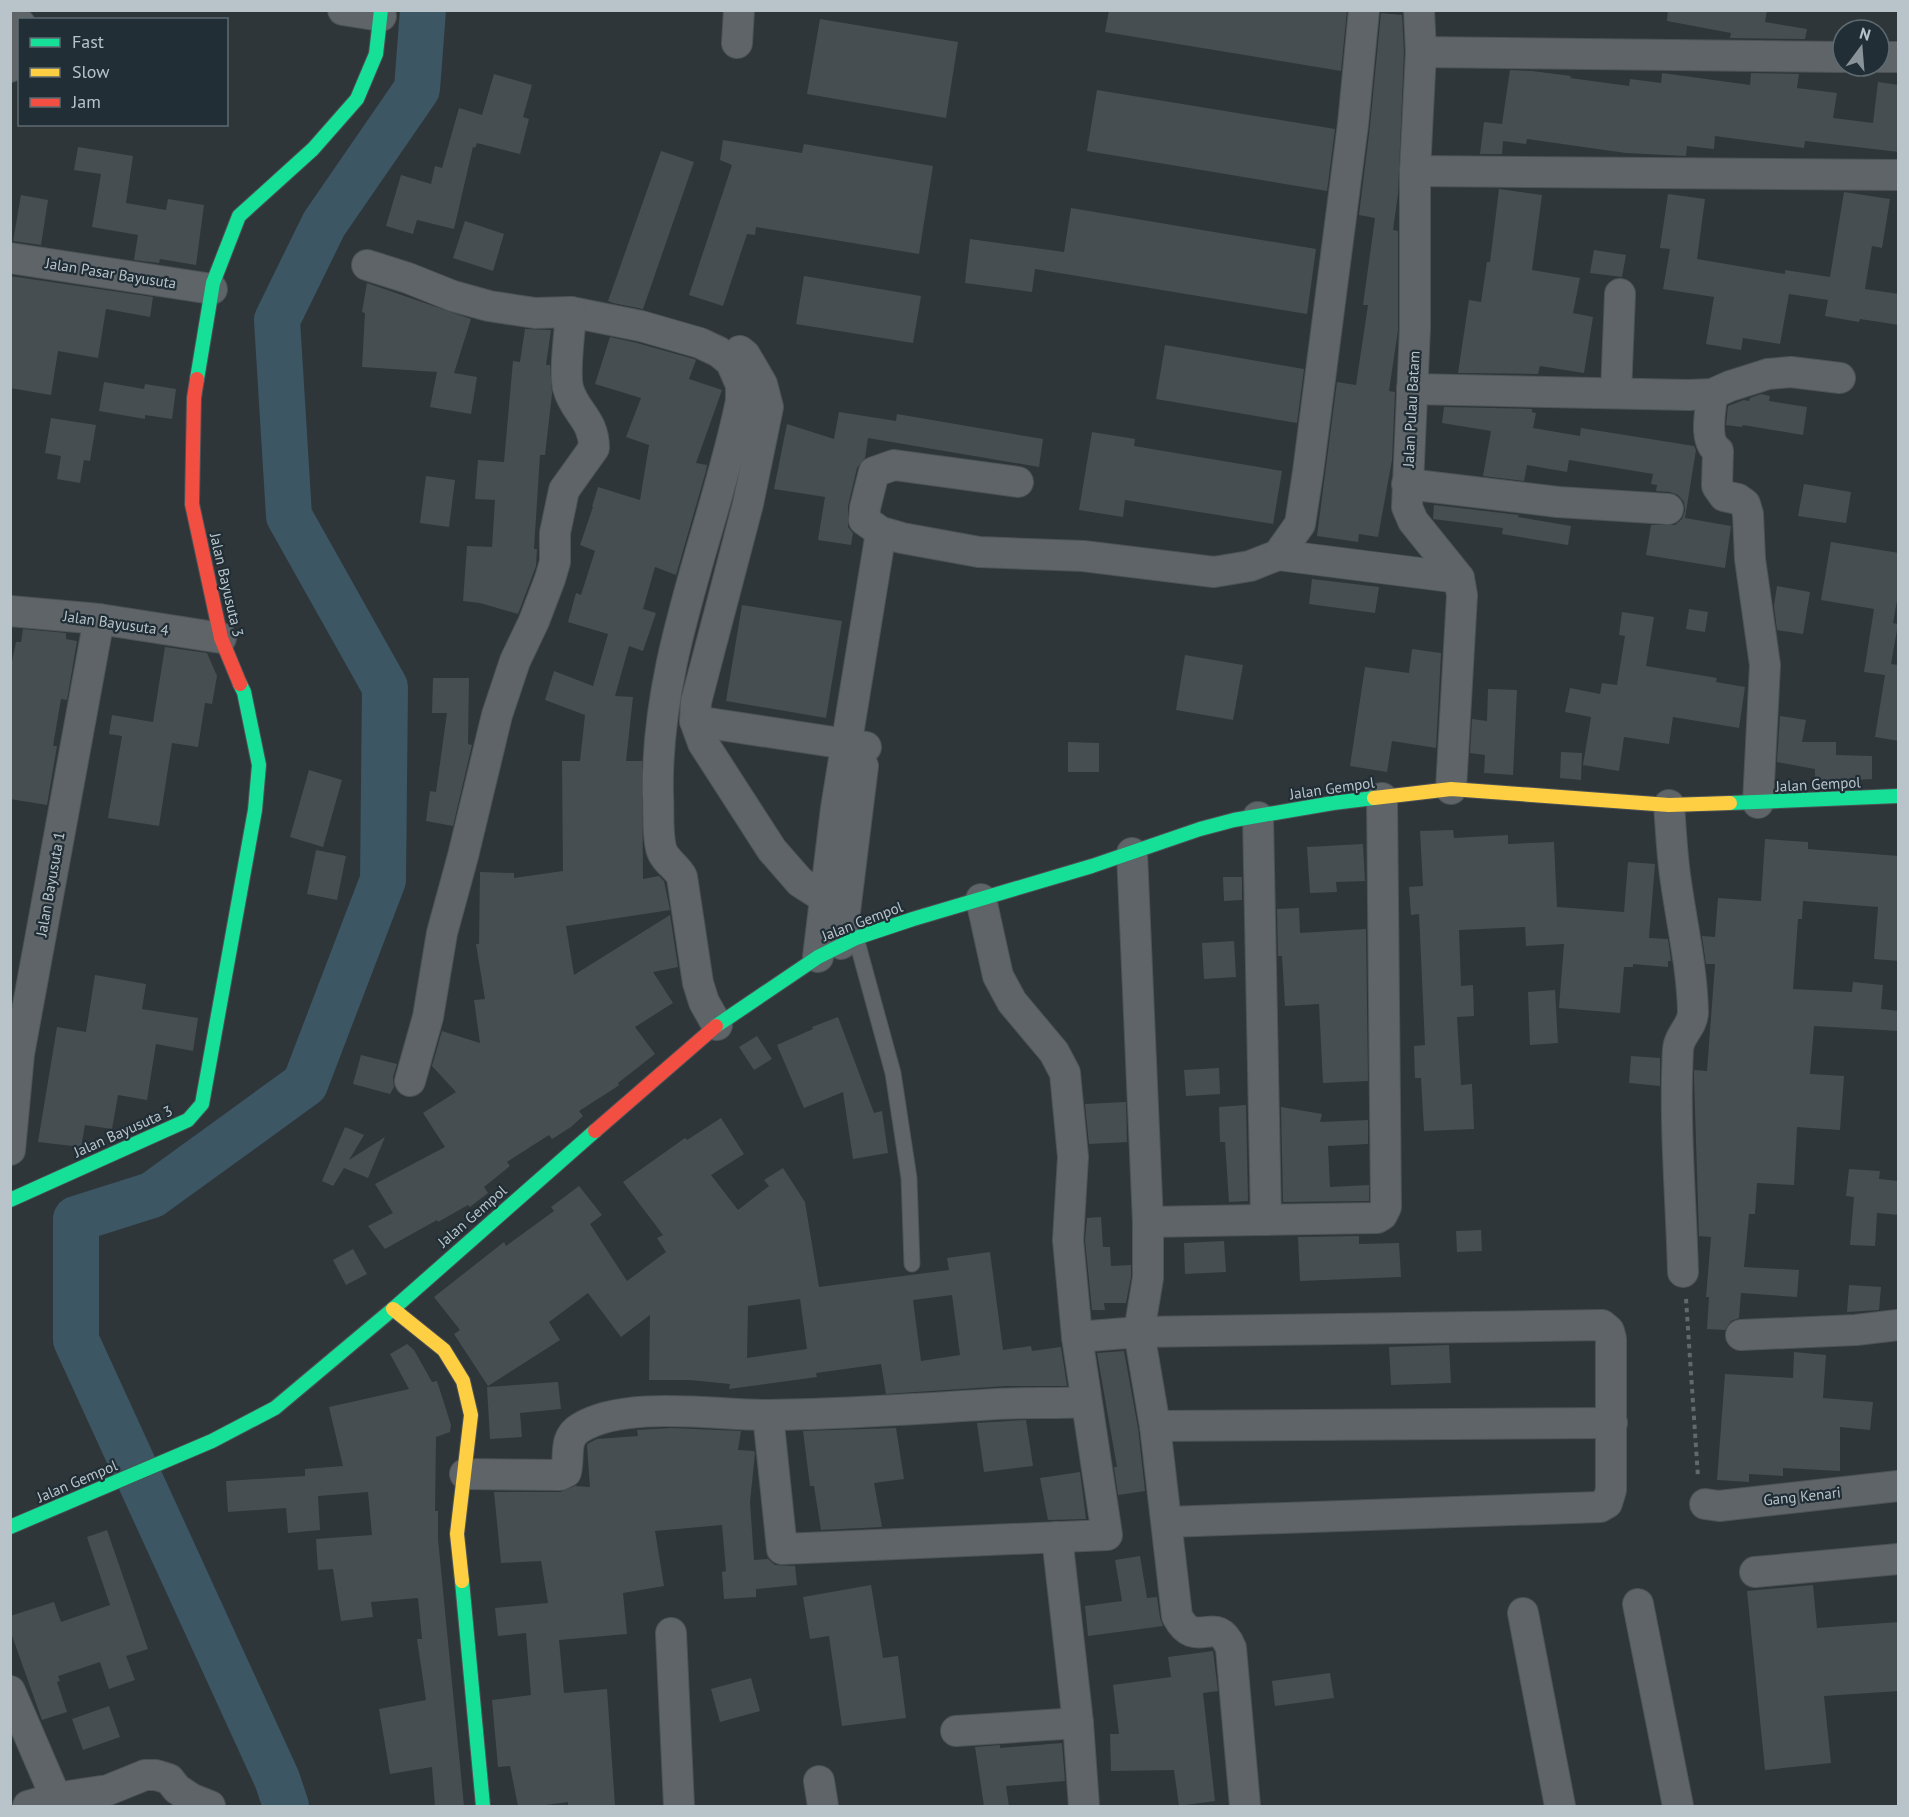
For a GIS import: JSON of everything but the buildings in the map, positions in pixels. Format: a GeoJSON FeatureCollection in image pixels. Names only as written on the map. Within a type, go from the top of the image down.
{"type":"FeatureCollection","features":[{"type":"Feature","properties":{"kind":"main road","name":"Jalan Bayusuta 3"},"geometry":{"type":"LineString","coordinates":[[10,1200],[188,1120],[202,1104],[255,810],[259,765],[244,692],[220,638],[192,504],[194,398],[212,289],[239,216],[313,149],[357,99],[376,54],[381,13]]}},
{"type":"Feature","properties":{"kind":"main road","name":"Jalan Gempol"},"geometry":{"type":"LineString","coordinates":[[10,1527],[212,1442],[275,1408],[393,1310],[486,1224],[717,1025],[839,946],[981,899],[1132,853],[1200,829],[1234,820],[1333,802],[1452,789],[1669,805],[1899,796]]}},
{"type":"Feature","properties":{"kind":"main road"},"geometry":{"type":"LineString","coordinates":[[393,1310],[444,1350],[463,1381],[471,1415],[458,1534],[483,1806]]}},
{"type":"Feature","properties":{"kind":"street"},"geometry":{"type":"LineString","coordinates":[[343,10],[381,13]]}},
{"type":"Feature","properties":{"kind":"street"},"geometry":{"type":"LineString","coordinates":[[737,43],[739,10]]}},
{"type":"Feature","properties":{"kind":"street"},"geometry":{"type":"LineString","coordinates":[[1278,555],[1300,524],[1307,482],[1353,123],[1364,10]]}},
{"type":"Feature","properties":{"kind":"street","name":"Jalan Pulau Batam"},"geometry":{"type":"LineString","coordinates":[[1419,10],[1421,52],[1415,171],[1415,328],[1407,484],[1409,515],[1459,578]]}},
{"type":"Feature","properties":{"kind":"street"},"geometry":{"type":"LineString","coordinates":[[10,67],[18,33]]}},
{"type":"Feature","properties":{"kind":"street"},"geometry":{"type":"LineString","coordinates":[[1421,52],[1831,57]]}},
{"type":"Feature","properties":{"kind":"street"},"geometry":{"type":"LineString","coordinates":[[1415,171],[1899,175]]}},
{"type":"Feature","properties":{"kind":"street","name":"Jalan Pasar Bayusuta"},"geometry":{"type":"LineString","coordinates":[[10,258],[212,289]]}},
{"type":"Feature","properties":{"kind":"street"},"geometry":{"type":"LineString","coordinates":[[367,265],[453,296],[489,306],[535,312],[571,312],[641,326],[712,348],[730,362],[741,385],[738,412],[693,578],[667,686],[660,732],[658,774],[662,850],[668,862],[682,877],[698,983],[704,1002],[717,1025]]}},
{"type":"Feature","properties":{"kind":"street"},"geometry":{"type":"LineString","coordinates":[[1616,393],[1620,294]]}},
{"type":"Feature","properties":{"kind":"street"},"geometry":{"type":"LineString","coordinates":[[656,308],[666,322],[716,336],[734,346],[745,355],[762,384],[768,406],[748,504],[696,702],[695,721],[703,743],[772,850],[800,882],[825,898]]}},
{"type":"Feature","properties":{"kind":"street"},"geometry":{"type":"LineString","coordinates":[[410,1081],[428,1017],[442,933],[464,856],[497,715],[515,661],[550,579],[555,562],[555,533],[564,490],[594,448],[592,429],[574,402],[568,388],[571,312]]}},
{"type":"Feature","properties":{"kind":"street"},"geometry":{"type":"LineString","coordinates":[[1412,389],[1712,394],[1768,374],[1791,372],[1840,378]]}},
{"type":"Feature","properties":{"kind":"street"},"geometry":{"type":"LineString","coordinates":[[1712,394],[1709,439],[1718,451],[1717,486],[1724,496],[1738,499],[1745,504],[1748,514],[1750,560],[1765,665],[1758,803]]}},
{"type":"Feature","properties":{"kind":"street"},"geometry":{"type":"LineString","coordinates":[[1018,482],[894,465],[874,472],[864,520],[891,535],[980,552],[1083,556],[1214,572],[1250,566],[1278,555],[1459,578],[1461,595],[1452,789]]}},
{"type":"Feature","properties":{"kind":"street"},"geometry":{"type":"LineString","coordinates":[[1407,484],[1558,502],[1668,509]]}},
{"type":"Feature","properties":{"kind":"street"},"geometry":{"type":"LineString","coordinates":[[839,946],[825,898],[856,746],[891,535]]}},
{"type":"Feature","properties":{"kind":"street","name":"Jalan Bayusuta 4"},"geometry":{"type":"LineString","coordinates":[[10,611],[99,619],[220,638]]}},
{"type":"Feature","properties":{"kind":"street","name":"Jalan Bayusuta 1"},"geometry":{"type":"LineString","coordinates":[[10,1150],[19,1054],[99,619]]}},
{"type":"Feature","properties":{"kind":"street"},"geometry":{"type":"LineString","coordinates":[[695,721],[856,746]]}},
{"type":"Feature","properties":{"kind":"street"},"geometry":{"type":"LineString","coordinates":[[839,946],[856,746]]}},
{"type":"Feature","properties":{"kind":"street"},"geometry":{"type":"LineString","coordinates":[[1148,1222],[1377,1218],[1382,1215],[1386,1207],[1382,798]]}},
{"type":"Feature","properties":{"kind":"street"},"geometry":{"type":"LineString","coordinates":[[1669,805],[1676,880],[1691,979],[1693,1016],[1678,1045],[1677,1090],[1683,1272]]}},
{"type":"Feature","properties":{"kind":"street"},"geometry":{"type":"LineString","coordinates":[[1258,817],[1266,1220]]}},
{"type":"Feature","properties":{"kind":"street"},"geometry":{"type":"LineString","coordinates":[[1132,853],[1148,1222],[1148,1278],[1139,1332],[1155,1426],[1177,1616],[1181,1624],[1194,1633],[1218,1631],[1224,1634],[1231,1648],[1245,1806]]}},
{"type":"Feature","properties":{"kind":"street"},"geometry":{"type":"LineString","coordinates":[[768,1415],[782,1549],[1107,1535],[1077,1337],[1068,1240],[1073,1157],[1065,1073],[1054,1052],[1012,1002],[998,976],[981,899]]}},
{"type":"Feature","properties":{"kind":"street"},"geometry":{"type":"LineString","coordinates":[[1077,1337],[1139,1332],[1602,1325],[1609,1331],[1611,1339],[1611,1490],[1606,1503],[1600,1507],[1167,1522]]}},
{"type":"Feature","properties":{"kind":"street"},"geometry":{"type":"LineString","coordinates":[[1741,1335],[1856,1330],[1899,1325]]}},
{"type":"Feature","properties":{"kind":"street"},"geometry":{"type":"LineString","coordinates":[[465,1474],[560,1475],[566,1472],[570,1437],[578,1428],[632,1412],[768,1415],[1086,1402]]}},
{"type":"Feature","properties":{"kind":"street"},"geometry":{"type":"LineString","coordinates":[[1155,1426],[1612,1423]]}},
{"type":"Feature","properties":{"kind":"street","name":"Gang Kenari"},"geometry":{"type":"LineString","coordinates":[[1705,1504],[1719,1506],[1899,1486]]}},
{"type":"Feature","properties":{"kind":"street"},"geometry":{"type":"LineString","coordinates":[[1057,1537],[1078,1723],[1084,1806]]}},
{"type":"Feature","properties":{"kind":"street"},"geometry":{"type":"LineString","coordinates":[[1755,1572],[1899,1559]]}},
{"type":"Feature","properties":{"kind":"street"},"geometry":{"type":"LineString","coordinates":[[1638,1604],[1678,1806]]}},
{"type":"Feature","properties":{"kind":"street"},"geometry":{"type":"LineString","coordinates":[[1523,1613],[1560,1806]]}},
{"type":"Feature","properties":{"kind":"street"},"geometry":{"type":"LineString","coordinates":[[671,1633],[679,1806]]}},
{"type":"Feature","properties":{"kind":"street"},"geometry":{"type":"LineString","coordinates":[[10,1691],[42,1802],[110,1798],[144,1775],[156,1775],[169,1779],[177,1789],[192,1799],[210,1806]]}},
{"type":"Feature","properties":{"kind":"street"},"geometry":{"type":"LineString","coordinates":[[956,1731],[1078,1723]]}},
{"type":"Feature","properties":{"kind":"lane"},"geometry":{"type":"LineString","coordinates":[[839,946],[893,1073],[909,1178],[912,1264]]}},
{"type":"Feature","properties":{"kind":"path"},"geometry":{"type":"LineString","coordinates":[[1683,1272],[1691,1353],[1699,1496],[1705,1504]]}},
{"type":"Feature","properties":{"kind":"waterway"},"geometry":{"type":"LineString","coordinates":[[286,1806],[277,1779],[76,1340],[76,1219],[152,1195],[305,1084],[383,880],[385,687],[289,516],[277,320],[324,224],[417,89],[423,10]]}},
{"type":"Feature","properties":{"kind":"traffic: fast"},"geometry":{"type":"LineString","coordinates":[[197,379],[213,283],[239,216],[313,149],[357,99],[376,54],[381,10]]}},
{"type":"Feature","properties":{"kind":"traffic: fast"},"geometry":{"type":"LineString","coordinates":[[10,1200],[188,1120],[202,1104],[255,810],[259,765],[244,692],[240,684]]}},
{"type":"Feature","properties":{"kind":"traffic: fast"},"geometry":{"type":"LineString","coordinates":[[1730,803],[1898,796]]}},
{"type":"Feature","properties":{"kind":"traffic: fast"},"geometry":{"type":"LineString","coordinates":[[716,1026],[818,957],[856,938],[1092,866],[1200,829],[1234,820],[1374,798]]}},
{"type":"Feature","properties":{"kind":"traffic: fast"},"geometry":{"type":"LineString","coordinates":[[10,1527],[212,1441],[275,1408],[393,1309],[595,1131]]}},
{"type":"Feature","properties":{"kind":"traffic: fast"},"geometry":{"type":"LineString","coordinates":[[462,1581],[483,1806]]}},
{"type":"Feature","properties":{"kind":"traffic: slow"},"geometry":{"type":"LineString","coordinates":[[1374,798],[1451,789],[1669,805],[1730,803]]}},
{"type":"Feature","properties":{"kind":"traffic: slow"},"geometry":{"type":"LineString","coordinates":[[393,1309],[444,1350],[463,1381],[471,1415],[457,1534],[462,1581]]}},
{"type":"Feature","properties":{"kind":"traffic: jam"},"geometry":{"type":"LineString","coordinates":[[197,379],[194,398],[192,504],[221,638],[240,684]]}},
{"type":"Feature","properties":{"kind":"traffic: jam"},"geometry":{"type":"LineString","coordinates":[[595,1131],[716,1026]]}}]}
